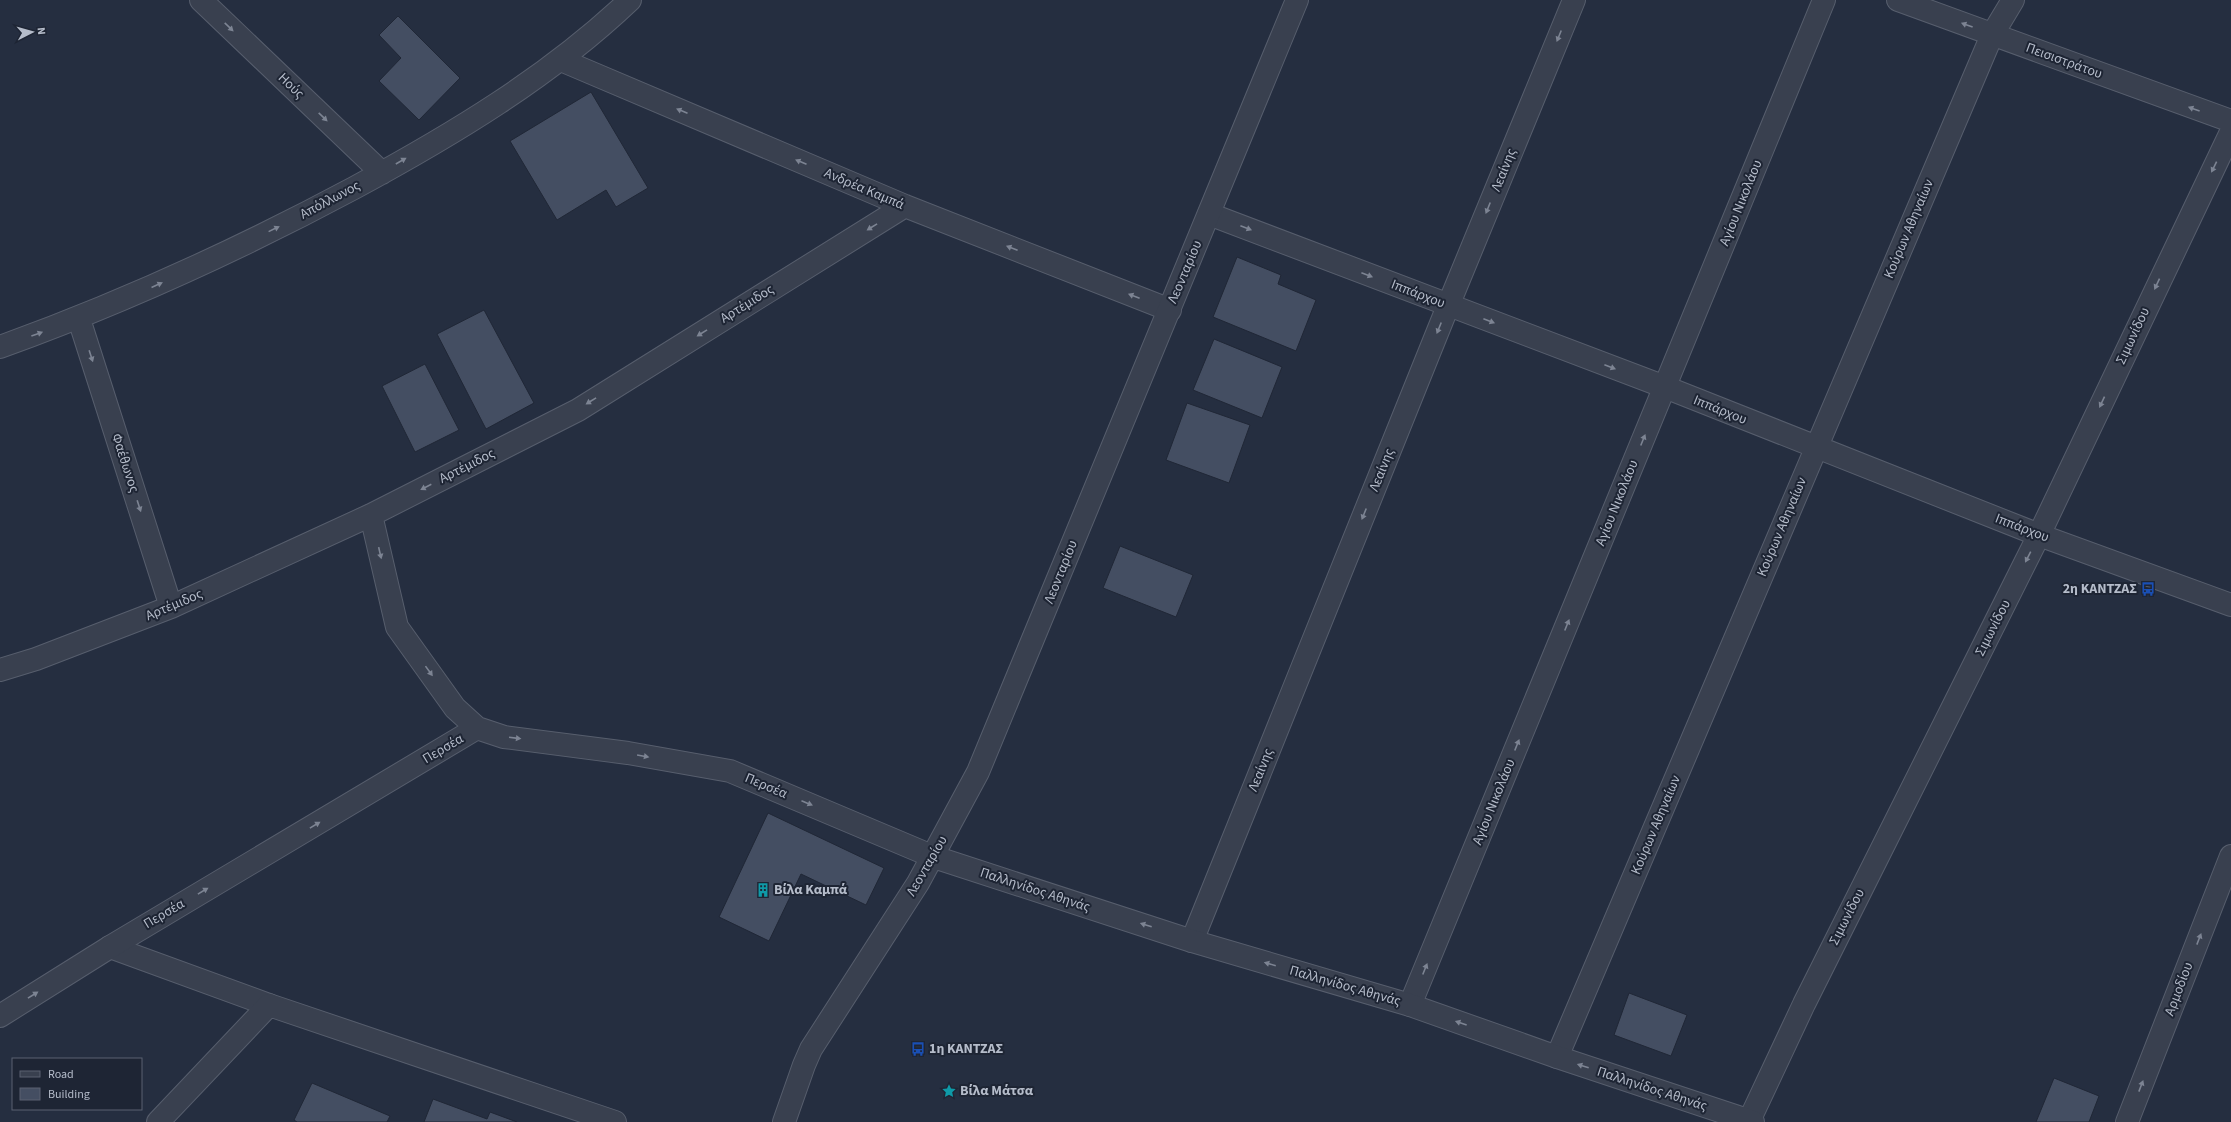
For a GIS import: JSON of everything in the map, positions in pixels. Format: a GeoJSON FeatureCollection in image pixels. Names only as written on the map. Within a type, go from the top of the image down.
{"type":"FeatureCollection","features":[{"type":"Feature","properties":{"kind":"street","name":"Ηούς"},"geometry":{"type":"LineString","coordinates":[[201,0],[382,173]]}},
{"type":"Feature","properties":{"kind":"street","name":"Απόλλωνος"},"geometry":{"type":"LineString","coordinates":[[0,347],[79,319],[170,279],[262,235],[382,173],[449,134],[561,60],[630,0]]}},
{"type":"Feature","properties":{"kind":"street","name":"Λεονταρίου"},"geometry":{"type":"LineString","coordinates":[[784,1122],[804,1064],[811,1049],[894,922],[934,857],[978,772],[1297,0]]}},
{"type":"Feature","properties":{"kind":"street","name":"Λεαίνης"},"geometry":{"type":"LineString","coordinates":[[1192,941],[1448,306],[1574,0]]}},
{"type":"Feature","properties":{"kind":"street","name":"Αγίου Νικολάου"},"geometry":{"type":"LineString","coordinates":[[1410,1005],[1824,0]]}},
{"type":"Feature","properties":{"kind":"street","name":"Πεισιστράτου"},"geometry":{"type":"LineString","coordinates":[[1898,0],[2231,121]]}},
{"type":"Feature","properties":{"kind":"street","name":"Κούρων Αθηναίων"},"geometry":{"type":"LineString","coordinates":[[1558,1057],[1992,35],[2013,0]]}},
{"type":"Feature","properties":{"kind":"street","name":"Ανδρέα Καμπά"},"geometry":{"type":"LineString","coordinates":[[561,60],[905,206],[1170,310]]}},
{"type":"Feature","properties":{"kind":"street","name":"Σιμωνίδου"},"geometry":{"type":"LineString","coordinates":[[1751,1121],[1804,1004],[2039,535],[2231,132]]}},
{"type":"Feature","properties":{"kind":"street","name":"Αρτέμιδος"},"geometry":{"type":"LineString","coordinates":[[0,670],[36,659],[171,607],[371,515],[578,410],[905,206]]}},
{"type":"Feature","properties":{"kind":"street","name":"Ιππάρχου"},"geometry":{"type":"LineString","coordinates":[[1209,214],[1448,306],[1665,387],[1816,449],[2039,535],[2231,605]]}},
{"type":"Feature","properties":{"kind":"street","name":"Φαέθωνος"},"geometry":{"type":"LineString","coordinates":[[79,319],[171,607]]}},
{"type":"Feature","properties":{"kind":"street"},"geometry":{"type":"LineString","coordinates":[[371,515],[397,627],[456,708],[477,728]]}},
{"type":"Feature","properties":{"kind":"street","name":"Περσέα"},"geometry":{"type":"LineString","coordinates":[[0,1016],[110,946],[477,728],[504,737],[628,753],[730,771],[934,857]]}},
{"type":"Feature","properties":{"kind":"street","name":"Αρμοδίου"},"geometry":{"type":"LineString","coordinates":[[2127,1122],[2231,856]]}},
{"type":"Feature","properties":{"kind":"street","name":"Παλληνίδος Αθηνάς"},"geometry":{"type":"LineString","coordinates":[[934,857],[1192,941],[1410,1005],[1558,1057],[1751,1121]]}},
{"type":"Feature","properties":{"kind":"street"},"geometry":{"type":"LineString","coordinates":[[110,946],[269,1005],[615,1122]]}},
{"type":"Feature","properties":{"kind":"street"},"geometry":{"type":"LineString","coordinates":[[158,1122],[269,1005]]}},
{"type":"Feature","properties":{"kind":"building"},"geometry":{"type":"Polygon","coordinates":[[[398,16],[460,78],[419,120],[379,81],[401,58],[379,35],[398,16]]]}},
{"type":"Feature","properties":{"kind":"building"},"geometry":{"type":"Polygon","coordinates":[[[591,92],[648,188],[616,207],[606,190],[557,220],[510,141],[591,92]]]}},
{"type":"Feature","properties":{"kind":"building"},"geometry":{"type":"Polygon","coordinates":[[[1237,257],[1281,275],[1278,284],[1316,300],[1296,351],[1213,317],[1237,257]]]}},
{"type":"Feature","properties":{"kind":"building"},"geometry":{"type":"Polygon","coordinates":[[[484,310],[534,403],[486,429],[437,334],[484,310]]]}},
{"type":"Feature","properties":{"kind":"building"},"geometry":{"type":"Polygon","coordinates":[[[1214,339],[1282,367],[1262,418],[1193,390],[1214,339]]]}},
{"type":"Feature","properties":{"kind":"building"},"geometry":{"type":"Polygon","coordinates":[[[425,364],[459,430],[415,452],[382,386],[425,364]]]}},
{"type":"Feature","properties":{"kind":"building"},"geometry":{"type":"Polygon","coordinates":[[[1187,403],[1250,425],[1229,483],[1166,460],[1187,403]]]}},
{"type":"Feature","properties":{"kind":"building"},"geometry":{"type":"Polygon","coordinates":[[[1120,546],[1193,575],[1176,617],[1103,588],[1120,546]]]}},
{"type":"Feature","properties":{"kind":"building","name":"Βίλα Καμπά"},"geometry":{"type":"Polygon","coordinates":[[[768,813],[884,868],[866,905],[801,874],[769,941],[719,917],[768,813]]]}},
{"type":"Feature","properties":{"kind":"building"},"geometry":{"type":"Polygon","coordinates":[[[1629,993],[1687,1015],[1671,1056],[1614,1035],[1629,993]]]}},
{"type":"Feature","properties":{"kind":"building"},"geometry":{"type":"Polygon","coordinates":[[[2054,1078],[2099,1096],[2089,1122],[2036,1122],[2054,1078]]]}},
{"type":"Feature","properties":{"kind":"building"},"geometry":{"type":"Polygon","coordinates":[[[312,1083],[390,1116],[387,1122],[297,1122],[294,1120],[312,1083]]]}},
{"type":"Feature","properties":{"kind":"building"},"geometry":{"type":"Polygon","coordinates":[[[433,1099],[487,1119],[490,1112],[517,1122],[424,1122],[433,1099]]]}},
{"type":"Feature","properties":{"kind":"place","name":"2η ΚΑΝΤΖΑΣ"},"geometry":{"type":"Point","coordinates":[2148,589]}},
{"type":"Feature","properties":{"kind":"place","name":"Βίλα Καμπά"},"geometry":{"type":"Point","coordinates":[763,890]}},
{"type":"Feature","properties":{"kind":"place","name":"1η ΚΑΝΤΖΑΣ"},"geometry":{"type":"Point","coordinates":[918,1049]}},
{"type":"Feature","properties":{"kind":"place","name":"Βίλα Μάτσα"},"geometry":{"type":"Point","coordinates":[949,1091]}}]}
